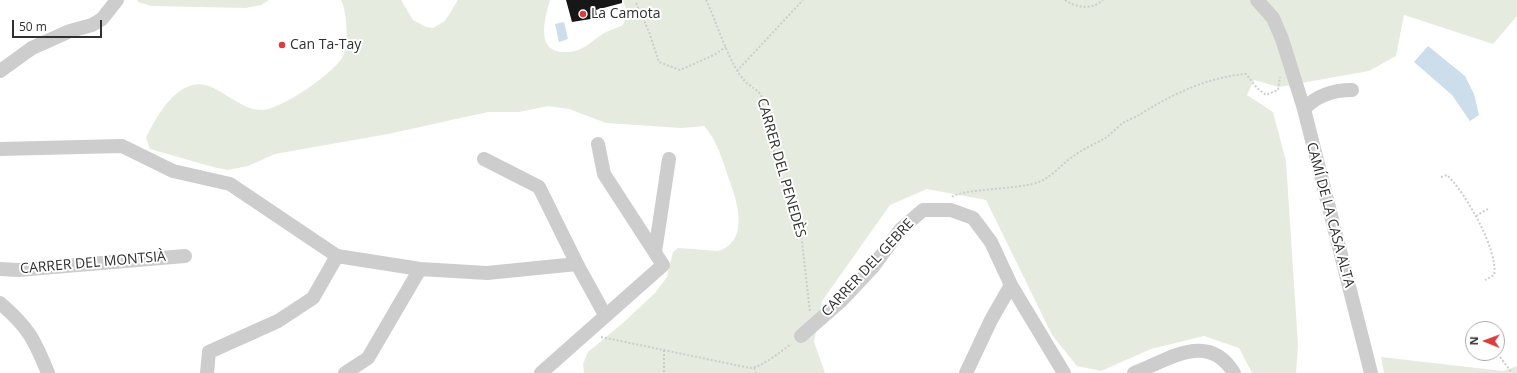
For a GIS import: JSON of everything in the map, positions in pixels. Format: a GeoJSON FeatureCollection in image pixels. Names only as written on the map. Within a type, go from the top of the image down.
{"type":"FeatureCollection","features":[{"type":"Feature","properties":{"kind":"street"},"geometry":{"type":"LineString","coordinates":[[0,71],[32,48],[70,31],[92,25],[102,19],[117,0]]}},
{"type":"Feature","properties":{"kind":"street","name":"CAMÍ DE LA CASA ALTA"},"geometry":{"type":"LineString","coordinates":[[1257,0],[1273,18],[1304,109],[1371,373]]}},
{"type":"Feature","properties":{"kind":"street"},"geometry":{"type":"LineString","coordinates":[[1304,109],[1318,97],[1339,90],[1352,90]]}},
{"type":"Feature","properties":{"kind":"street"},"geometry":{"type":"LineString","coordinates":[[541,373],[584,333],[663,265],[604,174],[598,144]]}},
{"type":"Feature","properties":{"kind":"street"},"geometry":{"type":"LineString","coordinates":[[0,149],[122,146],[173,171],[230,184],[337,256],[420,269],[486,273],[577,264]]}},
{"type":"Feature","properties":{"kind":"street"},"geometry":{"type":"LineString","coordinates":[[484,159],[539,187],[577,264],[605,315]]}},
{"type":"Feature","properties":{"kind":"street"},"geometry":{"type":"LineString","coordinates":[[655,252],[669,159]]}},
{"type":"Feature","properties":{"kind":"street","name":"CARRER DEL GEBRE"},"geometry":{"type":"LineString","coordinates":[[806,332],[842,300],[872,268],[901,229],[923,210],[951,210],[973,218],[991,242],[1011,285],[1064,373]]}},
{"type":"Feature","properties":{"kind":"street","name":"CARRER DEL MONTSIÀ"},"geometry":{"type":"LineString","coordinates":[[0,269],[18,270],[185,256]]}},
{"type":"Feature","properties":{"kind":"street"},"geometry":{"type":"LineString","coordinates":[[207,373],[210,352],[278,321],[313,298],[337,256]]}},
{"type":"Feature","properties":{"kind":"street"},"geometry":{"type":"LineString","coordinates":[[345,373],[368,358],[420,269]]}},
{"type":"Feature","properties":{"kind":"street"},"geometry":{"type":"LineString","coordinates":[[966,373],[991,320],[1011,285]]}},
{"type":"Feature","properties":{"kind":"street"},"geometry":{"type":"LineString","coordinates":[[0,303],[19,320],[33,337],[48,373]]}},
{"type":"Feature","properties":{"kind":"street"},"geometry":{"type":"LineString","coordinates":[[1134,373],[1184,352],[1203,349],[1228,362],[1234,373]]}},
{"type":"Feature","properties":{"kind":"path","name":"CARRER DEL PENEDÈS"},"geometry":{"type":"LineString","coordinates":[[706,0],[737,71],[745,82],[755,87],[762,95],[779,172],[801,233],[806,332]]}},
{"type":"Feature","properties":{"kind":"path"},"geometry":{"type":"LineString","coordinates":[[737,71],[803,0]]}},
{"type":"Feature","properties":{"kind":"path"},"geometry":{"type":"LineString","coordinates":[[1065,0],[1080,6],[1094,7],[1103,0]]}},
{"type":"Feature","properties":{"kind":"path"},"geometry":{"type":"LineString","coordinates":[[636,3],[650,32],[659,62],[680,70],[714,55],[726,47]]}},
{"type":"Feature","properties":{"kind":"path"},"geometry":{"type":"LineString","coordinates":[[951,198],[955,194],[967,192],[1000,190],[1036,184],[1051,175],[1067,160],[1106,137],[1123,123],[1152,105],[1192,87],[1230,76],[1246,74],[1257,88],[1266,95],[1278,90],[1280,75]]}},
{"type":"Feature","properties":{"kind":"path"},"geometry":{"type":"LineString","coordinates":[[1441,177],[1447,175],[1454,182],[1476,216],[1492,255],[1495,270],[1494,275],[1485,280]]}},
{"type":"Feature","properties":{"kind":"path"},"geometry":{"type":"LineString","coordinates":[[1476,216],[1488,209]]}},
{"type":"Feature","properties":{"kind":"path"},"geometry":{"type":"LineString","coordinates":[[584,333],[754,368],[806,332]]}},
{"type":"Feature","properties":{"kind":"path"},"geometry":{"type":"LineString","coordinates":[[664,350],[664,373]]}},
{"type":"Feature","properties":{"kind":"path"},"geometry":{"type":"LineString","coordinates":[[1503,361],[1512,373]]}},
{"type":"Feature","properties":{"kind":"path"},"geometry":{"type":"LineString","coordinates":[[754,368],[756,373]]}},
{"type":"Feature","properties":{"kind":"shaded area"},"geometry":{"type":"Polygon","coordinates":[[[137,0],[269,0],[261,5],[246,8],[151,6],[138,2],[137,0]]]}},
{"type":"Feature","properties":{"kind":"shaded area"},"geometry":{"type":"Polygon","coordinates":[[[341,0],[401,0],[413,20],[426,27],[433,28],[445,21],[458,0],[550,0],[544,32],[545,40],[548,46],[554,50],[563,52],[572,52],[581,49],[604,33],[623,25],[627,13],[623,0],[1517,0],[1517,16],[1493,44],[1404,15],[1396,56],[1369,71],[1279,87],[1254,80],[1247,95],[1273,112],[1286,161],[1298,345],[1296,373],[1252,373],[1239,348],[1204,336],[1151,349],[1101,371],[1077,366],[1052,335],[986,200],[927,189],[890,205],[822,301],[814,342],[825,373],[584,373],[583,364],[588,352],[624,322],[655,293],[667,277],[673,252],[678,248],[718,251],[728,246],[738,231],[739,221],[736,200],[720,152],[713,138],[704,126],[682,128],[606,123],[569,109],[548,106],[519,112],[488,112],[388,134],[275,154],[248,166],[228,170],[150,149],[146,138],[154,122],[171,99],[185,88],[202,84],[210,86],[243,105],[253,109],[262,110],[281,104],[319,81],[338,63],[345,51],[347,36],[345,12],[341,0]]]}},
{"type":"Feature","properties":{"kind":"shaded area"},"geometry":{"type":"Polygon","coordinates":[[[1381,357],[1503,371],[1517,366],[1517,373],[1384,373],[1381,357]]]}},
{"type":"Feature","properties":{"kind":"water"},"geometry":{"type":"Polygon","coordinates":[[[564,22],[568,39],[559,42],[555,24],[564,22]]]}},
{"type":"Feature","properties":{"kind":"water"},"geometry":{"type":"Polygon","coordinates":[[[1428,46],[1465,76],[1474,94],[1479,115],[1470,121],[1452,95],[1414,62],[1428,46]]]}},
{"type":"Feature","properties":{"kind":"building","name":"La Camota"},"geometry":{"type":"Polygon","coordinates":[[[566,0],[622,0],[622,3],[596,10],[597,18],[572,22],[566,0]]]}},
{"type":"Feature","properties":{"kind":"place","name":"La Camota"},"geometry":{"type":"Point","coordinates":[583,14]}},
{"type":"Feature","properties":{"kind":"place","name":"Can Ta-Tay"},"geometry":{"type":"Point","coordinates":[282,45]}}]}
